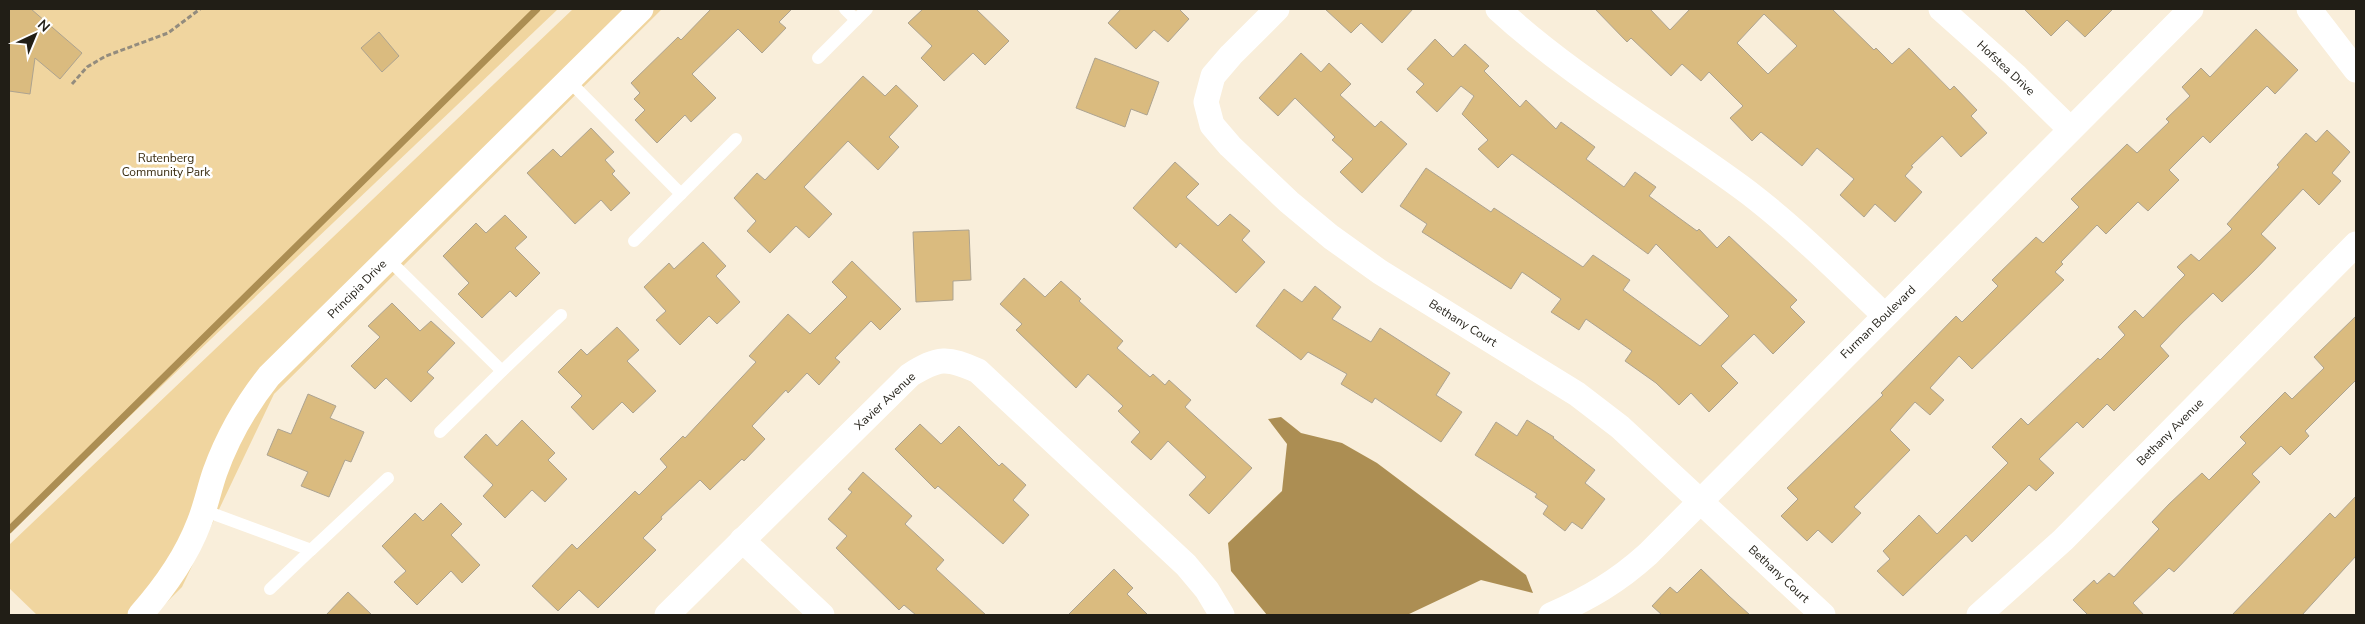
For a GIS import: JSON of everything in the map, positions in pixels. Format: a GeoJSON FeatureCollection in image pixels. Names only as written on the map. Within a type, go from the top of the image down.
{"type":"FeatureCollection","features":[{"type":"Feature","properties":{"kind":"street","name":"Principia Drive"},"geometry":{"type":"LineString","coordinates":[[140,615],[159,593],[187,550],[226,445],[253,396],[269,376],[641,9]]}},
{"type":"Feature","properties":{"kind":"street","name":"Bethany Court"},"geometry":{"type":"LineString","coordinates":[[1277,9],[1213,76],[1206,102],[1212,125],[1230,146],[1289,202],[1331,237],[1380,272],[1577,394],[1620,427],[1823,615]]}},
{"type":"Feature","properties":{"kind":"street"},"geometry":{"type":"LineString","coordinates":[[1498,9],[1515,25],[1577,72],[1748,193],[1792,227],[1884,315]]}},
{"type":"Feature","properties":{"kind":"street","name":"Hofstea Drive"},"geometry":{"type":"LineString","coordinates":[[1941,9],[2015,75],[2070,129]]}},
{"type":"Feature","properties":{"kind":"street","name":"Furman Boulevard"},"geometry":{"type":"LineString","coordinates":[[1551,615],[1594,595],[1624,576],[1701,501],[1884,315],[1932,271],[2070,129],[2191,9]]}},
{"type":"Feature","properties":{"kind":"street"},"geometry":{"type":"LineString","coordinates":[[2309,9],[2356,70]]}},
{"type":"Feature","properties":{"kind":"street","name":"Bethany Avenue"},"geometry":{"type":"LineString","coordinates":[[1979,615],[2063,540],[2356,244]]}},
{"type":"Feature","properties":{"kind":"street","name":"Xavier Avenue"},"geometry":{"type":"LineString","coordinates":[[667,615],[910,375],[931,362],[956,361],[978,371],[1186,565],[1207,590],[1222,615]]}},
{"type":"Feature","properties":{"kind":"street"},"geometry":{"type":"LineString","coordinates":[[742,540],[822,615]]}},
{"type":"Feature","properties":{"kind":"lane"},"geometry":{"type":"LineString","coordinates":[[845,9],[856,20]]}},
{"type":"Feature","properties":{"kind":"lane"},"geometry":{"type":"LineString","coordinates":[[818,58],[867,9]]}},
{"type":"Feature","properties":{"kind":"lane"},"geometry":{"type":"LineString","coordinates":[[569,81],[681,194]]}},
{"type":"Feature","properties":{"kind":"lane"},"geometry":{"type":"LineString","coordinates":[[634,242],[736,139]]}},
{"type":"Feature","properties":{"kind":"lane"},"geometry":{"type":"LineString","coordinates":[[388,259],[502,371]]}},
{"type":"Feature","properties":{"kind":"lane"},"geometry":{"type":"LineString","coordinates":[[440,432],[561,315]]}},
{"type":"Feature","properties":{"kind":"lane"},"geometry":{"type":"LineString","coordinates":[[270,589],[388,478]]}},
{"type":"Feature","properties":{"kind":"lane"},"geometry":{"type":"LineString","coordinates":[[203,510],[311,550]]}},
{"type":"Feature","properties":{"kind":"path"},"geometry":{"type":"LineString","coordinates":[[72,84],[87,67],[106,56],[168,34],[200,9]]}},
{"type":"Feature","properties":{"kind":"green space","name":"Rutenberg Community Park"},"geometry":{"type":"Polygon","coordinates":[[[9,9],[558,9],[9,531],[9,9]]]}},
{"type":"Feature","properties":{"kind":"green space"},"geometry":{"type":"Polygon","coordinates":[[[573,9],[662,9],[274,394],[182,587],[154,615],[37,615],[9,588],[9,545],[573,9]]]}},
{"type":"Feature","properties":{"kind":"shaded area"},"geometry":{"type":"Polygon","coordinates":[[[1281,417],[1301,433],[1342,443],[1377,463],[1526,575],[1533,593],[1481,580],[1407,615],[1267,615],[1231,571],[1228,543],[1282,491],[1287,444],[1268,419],[1281,417]]]}},
{"type":"Feature","properties":{"kind":"building"},"geometry":{"type":"Polygon","coordinates":[[[9,9],[31,9],[82,53],[60,79],[35,58],[30,94],[9,91],[9,9]]]}},
{"type":"Feature","properties":{"kind":"building"},"geometry":{"type":"Polygon","coordinates":[[[711,9],[792,9],[779,22],[786,28],[762,53],[738,29],[692,74],[716,98],[691,122],[685,115],[657,143],[635,120],[645,110],[634,99],[640,93],[631,83],[678,37],[681,40],[711,9]]]}},
{"type":"Feature","properties":{"kind":"building"},"geometry":{"type":"Polygon","coordinates":[[[923,9],[976,9],[1009,41],[985,65],[973,53],[944,81],[921,58],[932,46],[908,23],[923,9]]]}},
{"type":"Feature","properties":{"kind":"building"},"geometry":{"type":"Polygon","coordinates":[[[1121,9],[1179,9],[1189,19],[1168,42],[1154,30],[1136,49],[1108,23],[1121,9]]]}},
{"type":"Feature","properties":{"kind":"building"},"geometry":{"type":"Polygon","coordinates":[[[1325,9],[1413,9],[1382,43],[1361,23],[1351,33],[1325,9]]]}},
{"type":"Feature","properties":{"kind":"building"},"geometry":{"type":"Polygon","coordinates":[[[1595,9],[1650,9],[1670,30],[1690,9],[1832,9],[1874,50],[1876,48],[1892,64],[1909,48],[1950,90],[1954,86],[1977,110],[1971,116],[1987,133],[1961,157],[1942,136],[1911,166],[1913,167],[1905,176],[1922,192],[1895,222],[1875,204],[1864,217],[1840,195],[1854,179],[1817,148],[1802,166],[1761,132],[1752,141],[1730,118],[1743,106],[1709,72],[1701,81],[1682,64],[1671,76],[1631,38],[1627,42],[1595,9]],[[1764,14],[1737,43],[1768,74],[1797,46],[1764,14]]]}},
{"type":"Feature","properties":{"kind":"building"},"geometry":{"type":"Polygon","coordinates":[[[2024,9],[2113,9],[2085,37],[2067,20],[2051,36],[2024,9]]]}},
{"type":"Feature","properties":{"kind":"building"},"geometry":{"type":"Polygon","coordinates":[[[2256,29],[2298,70],[2275,94],[2267,86],[2210,143],[2203,136],[2169,170],[2179,180],[2148,211],[2138,202],[2106,234],[2097,225],[2061,262],[2063,264],[2055,272],[2064,280],[1972,369],[1959,356],[1930,388],[1944,400],[1930,415],[1915,402],[1890,430],[1910,450],[1854,507],[1861,513],[1832,543],[1818,530],[1807,541],[1781,516],[1798,499],[1787,488],[1883,395],[1881,393],[1956,316],[1962,322],[1998,286],[1992,280],[2036,237],[2043,243],[2079,207],[2071,199],[2127,144],[2137,153],[2169,122],[2166,119],[2190,96],[2182,87],[2201,68],[2210,77],[2256,29]]]}},
{"type":"Feature","properties":{"kind":"building"},"geometry":{"type":"Polygon","coordinates":[[[379,32],[399,56],[382,72],[361,48],[379,32]]]}},
{"type":"Feature","properties":{"kind":"building"},"geometry":{"type":"Polygon","coordinates":[[[1435,39],[1453,57],[1465,44],[1489,66],[1484,71],[1520,107],[1526,100],[1556,129],[1561,122],[1595,147],[1586,159],[1624,187],[1635,172],[1656,187],[1649,196],[1697,231],[1699,229],[1717,248],[1729,236],[1797,300],[1790,307],[1805,322],[1773,354],[1754,334],[1721,366],[1738,383],[1709,412],[1691,393],[1679,405],[1656,383],[1625,361],[1632,351],[1586,319],[1579,330],[1551,312],[1561,299],[1522,272],[1511,289],[1422,232],[1427,224],[1400,206],[1426,168],[1491,212],[1494,208],[1583,267],[1593,255],[1630,280],[1623,290],[1700,346],[1729,316],[1656,244],[1648,254],[1512,154],[1498,168],[1478,149],[1488,140],[1462,114],[1474,96],[1461,86],[1437,112],[1416,92],[1424,84],[1407,69],[1435,39]]]}},
{"type":"Feature","properties":{"kind":"building"},"geometry":{"type":"Polygon","coordinates":[[[1301,53],[1321,72],[1329,63],[1351,84],[1340,95],[1375,127],[1381,121],[1407,144],[1362,193],[1340,172],[1353,159],[1332,140],[1335,137],[1295,98],[1278,116],[1259,98],[1301,53]]]}},
{"type":"Feature","properties":{"kind":"building"},"geometry":{"type":"Polygon","coordinates":[[[1095,58],[1159,82],[1147,115],[1131,109],[1125,127],[1076,108],[1095,58]]]}},
{"type":"Feature","properties":{"kind":"building"},"geometry":{"type":"Polygon","coordinates":[[[863,76],[885,96],[896,85],[918,106],[889,137],[899,147],[878,170],[848,141],[804,187],[832,214],[809,238],[796,226],[770,253],[747,231],[756,221],[734,198],[757,173],[765,180],[863,76]]]}},
{"type":"Feature","properties":{"kind":"building"},"geometry":{"type":"Polygon","coordinates":[[[591,128],[614,152],[605,160],[615,171],[612,174],[630,193],[611,211],[601,200],[575,224],[527,173],[553,149],[561,157],[591,128]]]}},
{"type":"Feature","properties":{"kind":"building"},"geometry":{"type":"Polygon","coordinates":[[[2327,130],[2350,152],[2332,173],[2341,181],[2319,205],[2303,189],[2261,234],[2276,248],[2254,271],[2222,302],[2213,293],[2182,323],[2160,346],[2169,356],[2114,411],[2107,404],[2083,428],[2077,422],[2039,459],[2054,473],[2036,491],[2029,485],[1972,542],[1966,535],[1903,596],[1877,571],[1890,559],[1883,551],[1919,515],[1937,534],[2008,463],[1992,447],[2021,418],[2028,425],[2098,358],[2100,360],[2125,335],[2118,327],[2135,310],[2143,318],[2185,275],[2177,267],[2191,254],[2199,261],[2232,229],[2227,224],[2279,167],[2277,165],[2306,133],[2316,142],[2327,130]]]}},
{"type":"Feature","properties":{"kind":"building"},"geometry":{"type":"Polygon","coordinates":[[[1175,162],[1199,184],[1186,197],[1218,226],[1230,214],[1250,231],[1242,240],[1265,262],[1236,293],[1180,243],[1176,248],[1133,208],[1175,162]]]}},
{"type":"Feature","properties":{"kind":"building"},"geometry":{"type":"Polygon","coordinates":[[[505,215],[527,237],[515,248],[540,273],[516,297],[510,291],[482,318],[458,294],[469,283],[443,256],[476,223],[486,233],[505,215]]]}},
{"type":"Feature","properties":{"kind":"building"},"geometry":{"type":"Polygon","coordinates":[[[969,230],[971,280],[953,281],[953,300],[916,302],[913,232],[969,230]]]}},
{"type":"Feature","properties":{"kind":"building"},"geometry":{"type":"Polygon","coordinates":[[[703,242],[726,266],[716,276],[740,302],[717,324],[709,316],[680,345],[656,320],[666,311],[644,287],[669,263],[674,269],[703,242]]]}},
{"type":"Feature","properties":{"kind":"building"},"geometry":{"type":"Polygon","coordinates":[[[852,261],[901,309],[880,330],[871,321],[835,358],[840,362],[819,385],[807,373],[788,393],[786,390],[752,426],[765,439],[744,461],[742,459],[710,490],[700,480],[661,517],[662,519],[643,538],[656,550],[598,608],[579,590],[558,611],[532,586],[572,544],[577,549],[635,491],[639,495],[667,467],[660,459],[683,436],[685,438],[756,362],[749,356],[788,314],[810,334],[847,297],[832,282],[852,261]]]}},
{"type":"Feature","properties":{"kind":"building"},"geometry":{"type":"Polygon","coordinates":[[[1024,278],[1045,297],[1061,281],[1081,299],[1079,301],[1123,341],[1117,348],[1150,377],[1153,374],[1165,385],[1169,380],[1191,400],[1185,407],[1252,468],[1209,514],[1189,495],[1206,477],[1168,441],[1151,460],[1131,442],[1140,432],[1118,411],[1123,406],[1088,374],[1076,388],[1016,330],[1022,324],[1000,304],[1024,278]]]}},
{"type":"Feature","properties":{"kind":"building"},"geometry":{"type":"Polygon","coordinates":[[[1315,286],[1341,307],[1332,319],[1371,342],[1380,328],[1450,373],[1436,395],[1462,412],[1441,442],[1375,398],[1372,403],[1341,384],[1347,374],[1308,352],[1301,360],[1256,326],[1284,289],[1302,302],[1315,286]]]}},
{"type":"Feature","properties":{"kind":"building"},"geometry":{"type":"Polygon","coordinates":[[[392,303],[420,331],[431,321],[455,343],[427,372],[434,378],[411,402],[386,378],[375,389],[351,366],[380,337],[368,326],[392,303]]]}},
{"type":"Feature","properties":{"kind":"building"},"geometry":{"type":"Polygon","coordinates":[[[2356,316],[2356,380],[2305,431],[2309,436],[2290,455],[2281,446],[2252,474],[2260,482],[2174,572],[2169,568],[2133,603],[2144,615],[2088,615],[2073,600],[2094,580],[2097,584],[2109,573],[2114,577],[2159,529],[2152,522],[2169,504],[2202,473],[2209,480],[2246,443],[2240,437],[2285,392],[2292,399],[2324,368],[2314,357],[2356,316]]]}},
{"type":"Feature","properties":{"kind":"building"},"geometry":{"type":"Polygon","coordinates":[[[617,327],[639,350],[627,361],[656,391],[633,413],[622,402],[593,430],[571,407],[582,396],[558,372],[581,349],[587,355],[617,327]]]}},
{"type":"Feature","properties":{"kind":"building"},"geometry":{"type":"Polygon","coordinates":[[[308,394],[336,406],[330,418],[364,432],[351,462],[345,460],[329,497],[301,486],[308,472],[267,455],[278,429],[291,434],[308,394]]]}},
{"type":"Feature","properties":{"kind":"building"},"geometry":{"type":"Polygon","coordinates":[[[522,420],[555,453],[548,460],[567,479],[545,502],[532,490],[505,518],[483,496],[493,485],[464,457],[486,434],[497,446],[522,420]]]}},
{"type":"Feature","properties":{"kind":"building"},"geometry":{"type":"Polygon","coordinates":[[[1527,420],[1554,437],[1595,470],[1585,483],[1605,499],[1582,529],[1572,522],[1565,531],[1543,514],[1548,506],[1535,497],[1537,494],[1475,455],[1496,422],[1517,436],[1527,420]]]}},
{"type":"Feature","properties":{"kind":"building"},"geometry":{"type":"Polygon","coordinates":[[[920,424],[941,444],[959,426],[999,466],[1002,463],[1026,485],[1013,500],[1029,515],[1003,544],[938,486],[935,489],[895,449],[920,424]]]}},
{"type":"Feature","properties":{"kind":"building"},"geometry":{"type":"Polygon","coordinates":[[[863,472],[912,516],[905,524],[944,560],[936,569],[986,615],[916,615],[904,605],[899,610],[836,548],[847,536],[828,519],[852,492],[848,489],[863,472]]]}},
{"type":"Feature","properties":{"kind":"building"},"geometry":{"type":"Polygon","coordinates":[[[2356,496],[2356,556],[2302,615],[2232,615],[2330,513],[2335,518],[2356,496]]]}},
{"type":"Feature","properties":{"kind":"building"},"geometry":{"type":"Polygon","coordinates":[[[441,503],[462,524],[451,535],[480,565],[462,583],[451,571],[417,605],[394,582],[406,571],[382,546],[415,513],[423,521],[441,503]]]}},
{"type":"Feature","properties":{"kind":"building"},"geometry":{"type":"Polygon","coordinates":[[[1114,569],[1133,588],[1127,594],[1148,615],[1068,615],[1114,569]]]}},
{"type":"Feature","properties":{"kind":"building"},"geometry":{"type":"Polygon","coordinates":[[[1701,569],[1750,615],[1662,615],[1652,606],[1670,587],[1677,593],[1701,569]]]}},
{"type":"Feature","properties":{"kind":"building"},"geometry":{"type":"Polygon","coordinates":[[[348,592],[372,615],[326,615],[348,592]]]}},
{"type":"Feature","properties":{"kind":"waterway"},"geometry":{"type":"LineString","coordinates":[[9,530],[537,9]]}}]}
